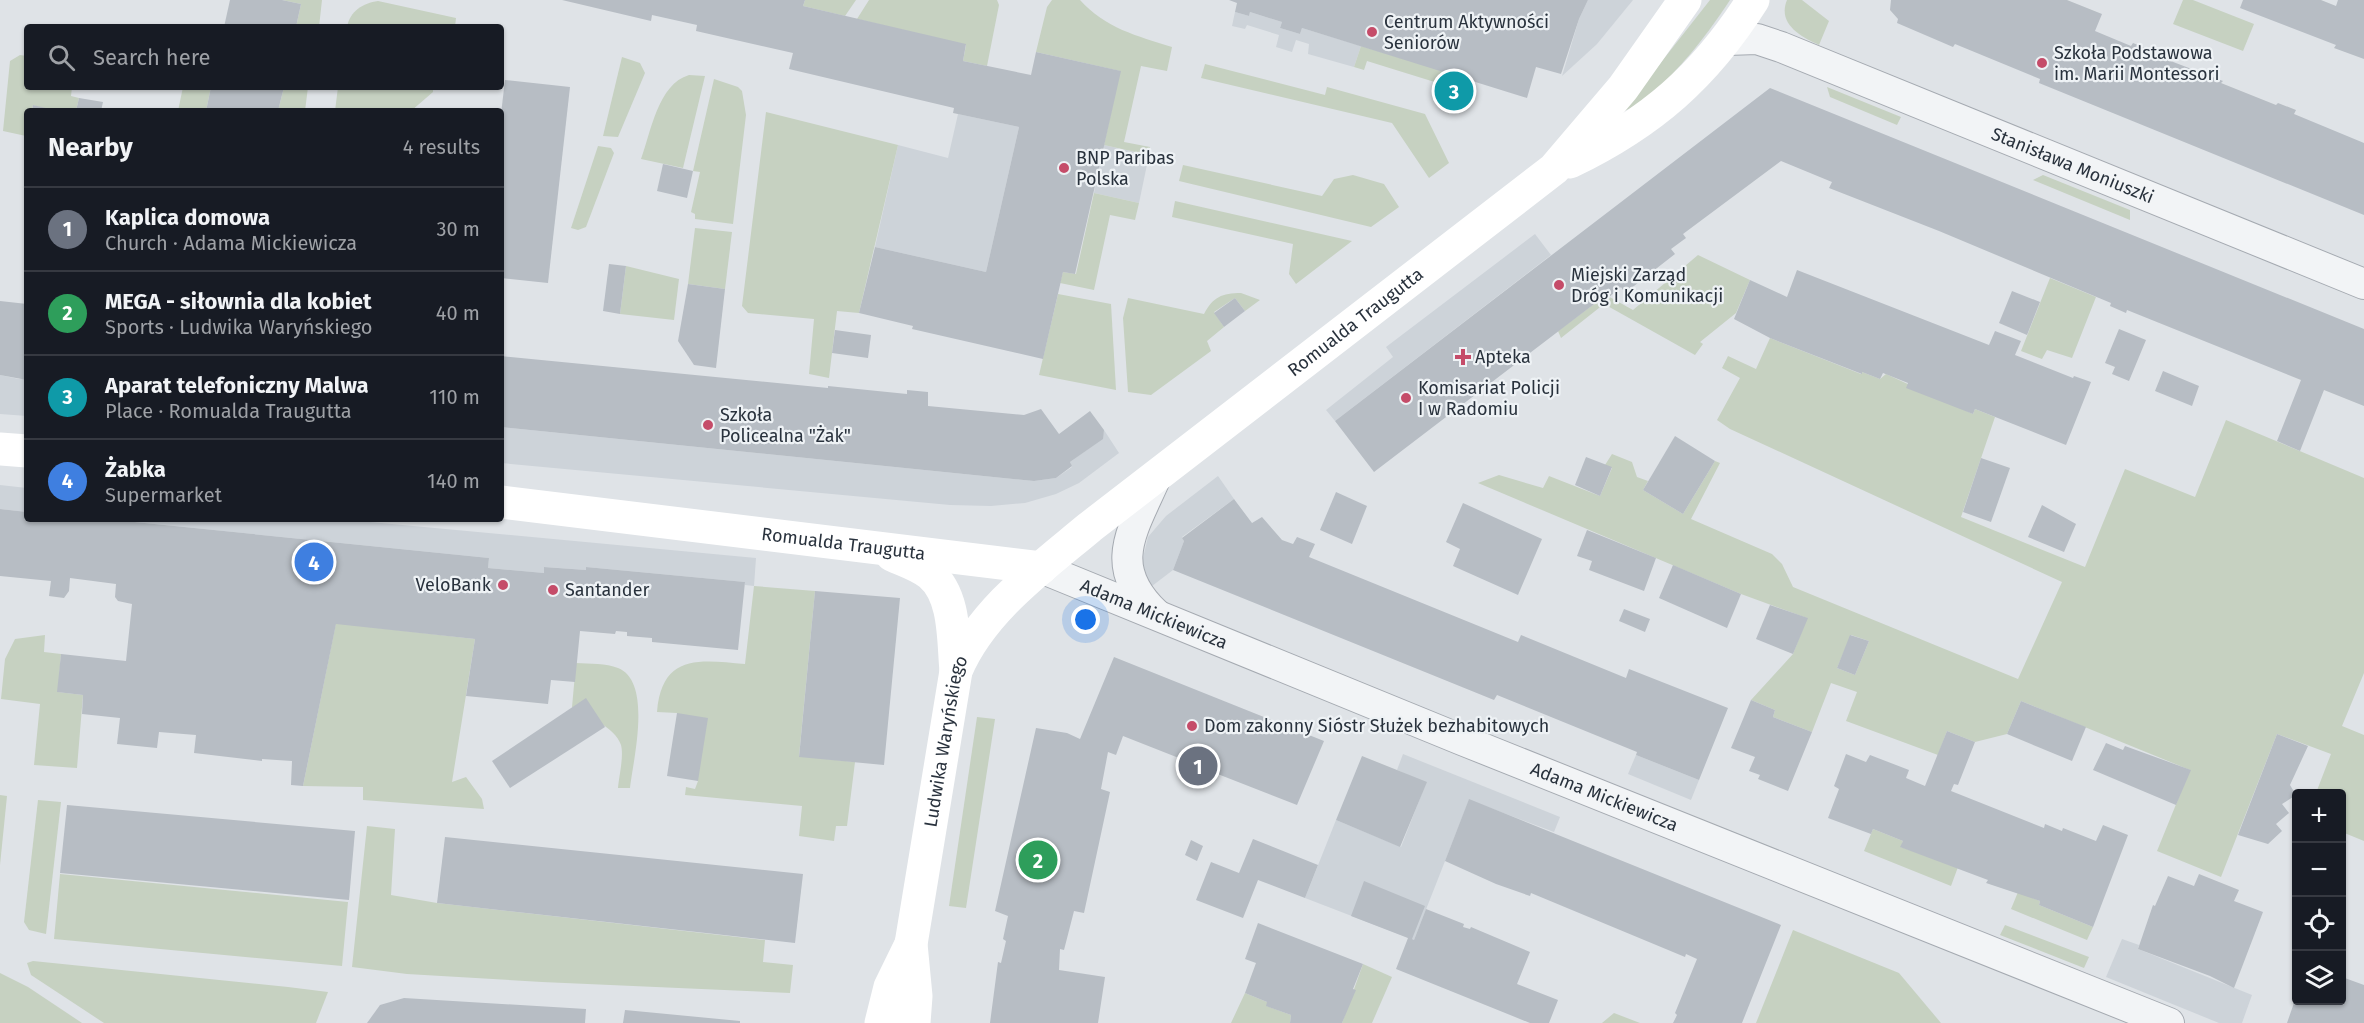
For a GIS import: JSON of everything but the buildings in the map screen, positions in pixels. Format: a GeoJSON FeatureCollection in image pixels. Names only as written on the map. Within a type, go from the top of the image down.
{"type":"FeatureCollection","features":[{"type":"Feature","properties":{"kind":"street","name":"Romualda Traugutta"},"geometry":{"type":"LineString","coordinates":[[1554,169],[1623,88],[1685,0]]}},
{"type":"Feature","properties":{"kind":"street","name":"Romualda Traugutta"},"geometry":{"type":"LineString","coordinates":[[504,502],[872,545],[1041,568],[1554,169],[1625,134],[1660,109],[1706,65],[1727,40],[1753,0]]}},
{"type":"Feature","properties":{"kind":"street"},"geometry":{"type":"LineString","coordinates":[[1762,0],[1766,24],[1781,47]]}},
{"type":"Feature","properties":{"kind":"street","name":"Stanisława Moniuszki"},"geometry":{"type":"LineString","coordinates":[[1727,40],[1757,39],[1781,47],[2364,284]]}},
{"type":"Feature","properties":{"kind":"street"},"geometry":{"type":"LineString","coordinates":[[0,448],[24,451]]}},
{"type":"Feature","properties":{"kind":"street","name":"Romualda Traugutta"},"geometry":{"type":"LineString","coordinates":[[1156,477],[1131,536],[1126,569],[1143,602],[1160,618]]}},
{"type":"Feature","properties":{"kind":"street"},"geometry":{"type":"LineString","coordinates":[[872,545],[916,565],[938,583],[950,610],[956,671]]}},
{"type":"Feature","properties":{"kind":"street","name":"Adama Mickiewicza"},"geometry":{"type":"LineString","coordinates":[[1041,568],[1160,618],[2169,1023]]}},
{"type":"Feature","properties":{"kind":"street","name":"Ludwika Waryńskiego"},"geometry":{"type":"LineString","coordinates":[[914,1023],[916,996],[911,944],[956,671],[976,632],[1041,568]]}},
{"type":"Feature","properties":{"kind":"street","name":"Ludwika Waryńskiego"},"geometry":{"type":"LineString","coordinates":[[881,1023],[890,987],[911,944]]}},
{"type":"Feature","properties":{"kind":"shaded area"},"geometry":{"type":"Polygon","coordinates":[[[1588,0],[1633,0],[1597,44],[1562,76],[1579,19],[1588,0]]]}},
{"type":"Feature","properties":{"kind":"shaded area"},"geometry":{"type":"Polygon","coordinates":[[[1235,12],[1249,16],[1250,12],[1282,22],[1280,28],[1300,34],[1302,28],[1361,46],[1354,67],[1308,54],[1309,44],[1296,40],[1292,52],[1276,47],[1279,35],[1247,25],[1245,29],[1232,26],[1235,12]]]}},
{"type":"Feature","properties":{"kind":"shaded area"},"geometry":{"type":"Polygon","coordinates":[[[958,114],[1019,127],[986,272],[875,247],[898,145],[948,158],[958,114]]]}},
{"type":"Feature","properties":{"kind":"shaded area"},"geometry":{"type":"Polygon","coordinates":[[[1104,145],[1149,155],[1139,203],[1094,193],[1104,145]]]}},
{"type":"Feature","properties":{"kind":"shaded area"},"geometry":{"type":"Polygon","coordinates":[[[1535,234],[1551,255],[1335,421],[1326,410],[1393,357],[1386,347],[1535,234]]]}},
{"type":"Feature","properties":{"kind":"shaded area"},"geometry":{"type":"Polygon","coordinates":[[[0,375],[24,378],[24,416],[0,414],[0,375]]]}},
{"type":"Feature","properties":{"kind":"shaded area"},"geometry":{"type":"Polygon","coordinates":[[[504,427],[1034,481],[1056,478],[1072,467],[1070,462],[1102,439],[1104,430],[1119,453],[1079,483],[1056,494],[1025,503],[991,506],[950,505],[504,463],[504,427]]]}},
{"type":"Feature","properties":{"kind":"shaded area"},"geometry":{"type":"Polygon","coordinates":[[[1218,476],[1234,499],[1182,537],[1184,541],[1173,570],[1152,586],[1147,581],[1142,562],[1148,537],[1166,516],[1218,476]]]}},
{"type":"Feature","properties":{"kind":"shaded area"},"geometry":{"type":"Polygon","coordinates":[[[0,485],[24,488],[24,512],[0,509],[0,485]]]}},
{"type":"Feature","properties":{"kind":"shaded area"},"geometry":{"type":"Polygon","coordinates":[[[135,522],[370,522],[756,558],[754,586],[745,585],[745,582],[586,567],[586,570],[545,567],[544,573],[488,568],[489,558],[135,522]]]}},
{"type":"Feature","properties":{"kind":"shaded area"},"geometry":{"type":"Polygon","coordinates":[[[1403,754],[1560,817],[1554,832],[1469,800],[1414,940],[1305,898],[1336,820],[1401,847],[1426,783],[1397,770],[1403,754]]]}},
{"type":"Feature","properties":{"kind":"shaded area"},"geometry":{"type":"Polygon","coordinates":[[[1636,755],[1699,780],[1691,800],[1628,774],[1636,755]]]}},
{"type":"Feature","properties":{"kind":"shaded area"},"geometry":{"type":"Polygon","coordinates":[[[2122,939],[2139,945],[2138,949],[2252,995],[2242,1023],[2219,1023],[2106,977],[2122,939]]]}},
{"type":"Feature","properties":{"kind":"green space"},"geometry":{"type":"Polygon","coordinates":[[[282,0],[322,0],[319,24],[297,24],[301,4],[282,0]]]}},
{"type":"Feature","properties":{"kind":"green space"},"geometry":{"type":"Polygon","coordinates":[[[805,0],[856,0],[845,16],[803,6],[805,0]]]}},
{"type":"Feature","properties":{"kind":"green space"},"geometry":{"type":"Polygon","coordinates":[[[869,0],[997,0],[999,5],[987,66],[963,61],[966,45],[857,19],[869,0]]]}},
{"type":"Feature","properties":{"kind":"green space"},"geometry":{"type":"Polygon","coordinates":[[[1052,0],[1080,0],[1100,18],[1122,30],[1172,47],[1167,71],[1141,66],[1124,142],[1150,147],[1149,155],[1104,145],[1120,71],[1036,52],[1047,7],[1052,0]]]}},
{"type":"Feature","properties":{"kind":"green space"},"geometry":{"type":"Polygon","coordinates":[[[1710,0],[1730,0],[1682,64],[1637,105],[1622,112],[1710,0]]]}},
{"type":"Feature","properties":{"kind":"green space"},"geometry":{"type":"Polygon","coordinates":[[[1787,0],[1802,0],[1829,21],[1819,45],[1798,34],[1788,23],[1785,16],[1787,0]]]}},
{"type":"Feature","properties":{"kind":"green space"},"geometry":{"type":"Polygon","coordinates":[[[2183,0],[2193,0],[2254,24],[2243,51],[2173,24],[2183,0]]]}},
{"type":"Feature","properties":{"kind":"green space"},"geometry":{"type":"Polygon","coordinates":[[[378,1],[456,18],[455,24],[348,24],[354,12],[367,4],[378,1]]]}},
{"type":"Feature","properties":{"kind":"green space"},"geometry":{"type":"Polygon","coordinates":[[[1361,46],[1460,76],[1455,94],[1440,90],[1441,84],[1367,61],[1364,70],[1354,67],[1361,46]]]}},
{"type":"Feature","properties":{"kind":"green space"},"geometry":{"type":"Polygon","coordinates":[[[20,55],[24,56],[24,90],[72,90],[71,96],[79,98],[77,108],[42,108],[33,105],[32,108],[24,108],[24,136],[3,131],[10,61],[20,55]]]}},
{"type":"Feature","properties":{"kind":"green space"},"geometry":{"type":"Polygon","coordinates":[[[622,57],[640,63],[645,73],[618,137],[603,136],[622,57]]]}},
{"type":"Feature","properties":{"kind":"green space"},"geometry":{"type":"Polygon","coordinates":[[[1205,64],[1325,95],[1327,87],[1425,114],[1449,163],[1429,178],[1392,123],[1201,78],[1205,64]]]}},
{"type":"Feature","properties":{"kind":"green space"},"geometry":{"type":"Polygon","coordinates":[[[689,75],[705,76],[683,168],[641,159],[652,123],[663,98],[678,80],[689,75]]]}},
{"type":"Feature","properties":{"kind":"green space"},"geometry":{"type":"Polygon","coordinates":[[[714,79],[738,87],[742,91],[746,115],[733,224],[695,219],[695,214],[691,212],[700,172],[693,171],[714,79]]]}},
{"type":"Feature","properties":{"kind":"green space"},"geometry":{"type":"Polygon","coordinates":[[[1827,87],[1901,117],[1897,125],[1830,97],[1827,87]]]}},
{"type":"Feature","properties":{"kind":"green space"},"geometry":{"type":"Polygon","coordinates":[[[182,90],[210,90],[207,108],[179,108],[182,90]]]}},
{"type":"Feature","properties":{"kind":"green space"},"geometry":{"type":"Polygon","coordinates":[[[283,90],[308,90],[305,108],[279,108],[283,90]]]}},
{"type":"Feature","properties":{"kind":"green space"},"geometry":{"type":"Polygon","coordinates":[[[338,90],[433,90],[414,108],[335,108],[338,90]]]}},
{"type":"Feature","properties":{"kind":"green space"},"geometry":{"type":"Polygon","coordinates":[[[766,112],[898,145],[859,313],[837,311],[829,378],[809,374],[814,319],[748,313],[742,306],[766,112]]]}},
{"type":"Feature","properties":{"kind":"green space"},"geometry":{"type":"Polygon","coordinates":[[[598,146],[611,148],[614,153],[586,227],[578,230],[571,228],[598,146]]]}},
{"type":"Feature","properties":{"kind":"green space"},"geometry":{"type":"Polygon","coordinates":[[[1183,165],[1322,196],[1334,179],[1353,175],[1384,184],[1399,207],[1371,227],[1179,181],[1183,165]]]}},
{"type":"Feature","properties":{"kind":"green space"},"geometry":{"type":"Polygon","coordinates":[[[2043,175],[2130,210],[2130,220],[2033,180],[2043,175]]]}},
{"type":"Feature","properties":{"kind":"green space"},"geometry":{"type":"Polygon","coordinates":[[[1094,193],[1139,203],[1135,220],[1110,215],[1094,290],[1060,283],[1063,272],[1076,274],[1094,193]]]}},
{"type":"Feature","properties":{"kind":"green space"},"geometry":{"type":"Polygon","coordinates":[[[1175,201],[1352,241],[1296,284],[1289,274],[1293,244],[1172,217],[1175,201]]]}},
{"type":"Feature","properties":{"kind":"green space"},"geometry":{"type":"Polygon","coordinates":[[[695,228],[732,232],[725,289],[688,284],[695,228]]]}},
{"type":"Feature","properties":{"kind":"green space"},"geometry":{"type":"Polygon","coordinates":[[[1698,255],[1750,280],[1736,313],[1700,342],[1703,344],[1695,355],[1604,304],[1561,338],[1558,331],[1606,295],[1633,310],[1698,255]]]}},
{"type":"Feature","properties":{"kind":"green space"},"geometry":{"type":"Polygon","coordinates":[[[626,266],[679,279],[674,320],[620,314],[626,266]]]}},
{"type":"Feature","properties":{"kind":"green space"},"geometry":{"type":"Polygon","coordinates":[[[2050,278],[2096,297],[2072,358],[2047,350],[2042,359],[2021,351],[2050,278]]]}},
{"type":"Feature","properties":{"kind":"green space"},"geometry":{"type":"Polygon","coordinates":[[[1241,293],[1260,300],[1245,311],[1235,298],[1214,312],[1224,327],[1207,341],[1211,351],[1151,395],[1128,392],[1123,318],[1128,298],[1204,314],[1219,297],[1241,293]]]}},
{"type":"Feature","properties":{"kind":"green space"},"geometry":{"type":"Polygon","coordinates":[[[1058,294],[1111,304],[1116,390],[1039,375],[1058,294]]]}},
{"type":"Feature","properties":{"kind":"green space"},"geometry":{"type":"Polygon","coordinates":[[[1770,338],[1861,374],[1862,372],[1880,379],[1886,374],[1973,414],[1975,409],[1995,417],[1961,517],[2085,567],[2125,469],[2195,497],[2226,420],[2364,478],[2364,673],[2342,726],[2364,735],[2364,841],[2346,834],[2346,789],[2318,789],[2331,754],[2277,734],[2221,877],[2157,851],[2190,770],[2021,701],[2007,734],[1975,742],[1947,731],[1938,755],[1846,721],[1857,692],[1831,683],[1812,732],[1773,717],[1775,710],[1751,700],[1793,654],[1807,618],[1741,594],[1478,483],[1499,475],[1543,488],[1549,476],[1600,496],[1612,468],[1605,465],[1612,454],[1632,462],[1637,477],[1648,481],[1643,490],[1683,514],[1715,461],[1720,463],[1691,519],[1772,554],[1782,564],[1793,587],[2018,679],[2062,582],[1730,429],[1717,420],[1740,378],[1722,368],[1728,356],[1756,369],[1770,338]],[[1851,635],[1837,668],[1855,675],[1869,641],[1851,635]]]}},
{"type":"Feature","properties":{"kind":"green space"},"geometry":{"type":"Polygon","coordinates":[[[754,586],[815,591],[799,756],[855,762],[847,826],[836,826],[834,841],[799,836],[802,806],[685,795],[686,787],[695,789],[698,781],[677,713],[657,712],[660,693],[667,679],[675,670],[686,664],[713,662],[745,664],[754,586]]]}},
{"type":"Feature","properties":{"kind":"green space"},"geometry":{"type":"Polygon","coordinates":[[[336,623],[475,639],[452,782],[466,777],[482,799],[484,809],[363,800],[363,787],[303,786],[336,623]]]}},
{"type":"Feature","properties":{"kind":"green space"},"geometry":{"type":"Polygon","coordinates":[[[45,635],[44,652],[61,654],[58,692],[83,695],[77,768],[34,765],[40,704],[1,699],[5,659],[15,639],[45,635]]]}},
{"type":"Feature","properties":{"kind":"green space"},"geometry":{"type":"Polygon","coordinates":[[[576,663],[603,664],[618,668],[629,676],[635,689],[638,723],[630,788],[618,788],[622,755],[618,739],[600,723],[572,707],[576,663]]]}},
{"type":"Feature","properties":{"kind":"green space"},"geometry":{"type":"Polygon","coordinates":[[[977,717],[995,719],[966,908],[949,906],[977,717]]]}},
{"type":"Feature","properties":{"kind":"green space"},"geometry":{"type":"Polygon","coordinates":[[[0,795],[7,796],[0,865],[0,795]]]}},
{"type":"Feature","properties":{"kind":"green space"},"geometry":{"type":"Polygon","coordinates":[[[38,800],[61,802],[46,934],[29,930],[24,922],[38,800]]]}},
{"type":"Feature","properties":{"kind":"green space"},"geometry":{"type":"Polygon","coordinates":[[[367,826],[395,829],[391,895],[437,903],[765,940],[763,962],[793,965],[790,993],[407,974],[352,967],[367,826]]]}},
{"type":"Feature","properties":{"kind":"green space"},"geometry":{"type":"Polygon","coordinates":[[[1873,829],[1903,841],[1901,847],[1958,867],[1951,886],[1864,851],[1873,829]]]}},
{"type":"Feature","properties":{"kind":"green space"},"geometry":{"type":"Polygon","coordinates":[[[60,874],[348,902],[342,966],[54,939],[60,874]]]}},
{"type":"Feature","properties":{"kind":"green space"},"geometry":{"type":"Polygon","coordinates":[[[2018,892],[2040,901],[2039,905],[2093,927],[2087,940],[2011,909],[2018,892]]]}},
{"type":"Feature","properties":{"kind":"green space"},"geometry":{"type":"Polygon","coordinates":[[[2005,925],[2089,957],[2084,968],[2000,935],[2005,925]]]}},
{"type":"Feature","properties":{"kind":"green space"},"geometry":{"type":"Polygon","coordinates":[[[1793,930],[1899,973],[1941,1023],[1756,1023],[1793,930]]]}},
{"type":"Feature","properties":{"kind":"green space"},"geometry":{"type":"Polygon","coordinates":[[[33,961],[328,992],[316,1023],[104,1023],[31,975],[27,963],[33,961]]]}},
{"type":"Feature","properties":{"kind":"green space"},"geometry":{"type":"Polygon","coordinates":[[[1363,964],[1392,977],[1372,1023],[1342,1023],[1363,964]]]}},
{"type":"Feature","properties":{"kind":"green space"},"geometry":{"type":"Polygon","coordinates":[[[0,973],[28,987],[82,1023],[0,1023],[0,973]]]}},
{"type":"Feature","properties":{"kind":"green space"},"geometry":{"type":"Polygon","coordinates":[[[1245,993],[1267,1002],[1267,1006],[1291,1015],[1290,1023],[1231,1023],[1245,993]]]}},
{"type":"Feature","properties":{"kind":"green space"},"geometry":{"type":"Polygon","coordinates":[[[1614,1013],[1640,1023],[1602,1023],[1614,1013]]]}},
{"type":"Feature","properties":{"kind":"place","name":"Centrum Aktywności Seniorów"},"geometry":{"type":"Point","coordinates":[1372,32]}},
{"type":"Feature","properties":{"kind":"place","name":"Szkoła Podstawowa im. Marii Montessori"},"geometry":{"type":"Point","coordinates":[2042,63]}},
{"type":"Feature","properties":{"kind":"place","name":"Aparat telefoniczny Malwa"},"geometry":{"type":"Point","coordinates":[1454,91]}},
{"type":"Feature","properties":{"kind":"place","name":"BNP Paribas Polska"},"geometry":{"type":"Point","coordinates":[1064,168]}},
{"type":"Feature","properties":{"kind":"place","name":"Miejski Zarząd Dróg i Komunikacji"},"geometry":{"type":"Point","coordinates":[1559,285]}},
{"type":"Feature","properties":{"kind":"place","name":"Apteka"},"geometry":{"type":"Point","coordinates":[1463,357]}},
{"type":"Feature","properties":{"kind":"place","name":"Komisariat Policji I w Radomiu"},"geometry":{"type":"Point","coordinates":[1406,398]}},
{"type":"Feature","properties":{"kind":"place","name":"Szkoła Policealna \"Żak\""},"geometry":{"type":"Point","coordinates":[708,425]}},
{"type":"Feature","properties":{"kind":"place","name":"Żabka"},"geometry":{"type":"Point","coordinates":[314,562]}},
{"type":"Feature","properties":{"kind":"place","name":"VeloBank"},"geometry":{"type":"Point","coordinates":[503,585]}},
{"type":"Feature","properties":{"kind":"place","name":"Santander"},"geometry":{"type":"Point","coordinates":[553,590]}},
{"type":"Feature","properties":{"kind":"place","name":"Dom zakonny Sióstr Służek bezhabitowych"},"geometry":{"type":"Point","coordinates":[1192,726]}},
{"type":"Feature","properties":{"kind":"place","name":"Kaplica domowa"},"geometry":{"type":"Point","coordinates":[1198,766]}},
{"type":"Feature","properties":{"kind":"place","name":"MEGA - siłownia dla kobiet"},"geometry":{"type":"Point","coordinates":[1038,860]}}]}
